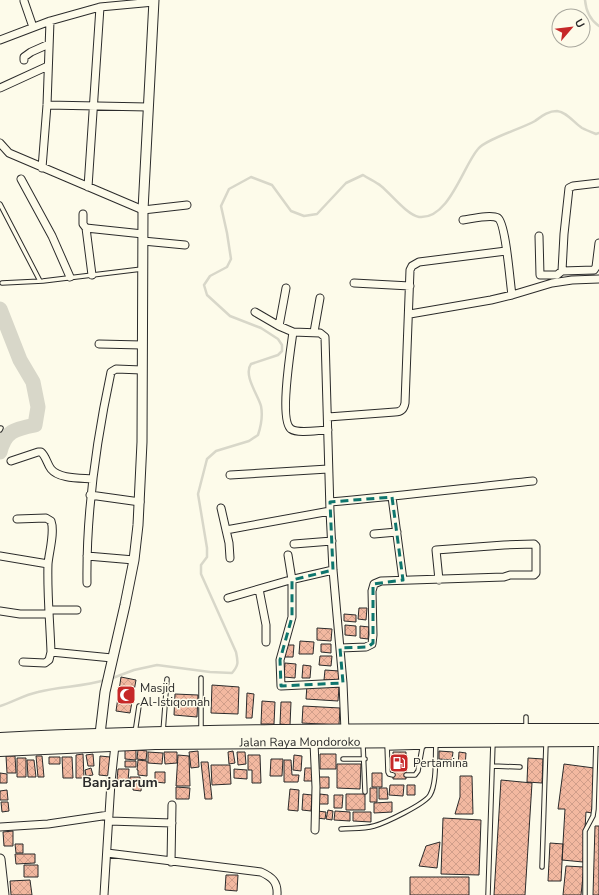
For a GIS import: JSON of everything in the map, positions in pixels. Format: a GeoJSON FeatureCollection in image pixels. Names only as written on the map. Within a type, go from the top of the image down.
{"type":"FeatureCollection","features":[{"type":"Feature","properties":{"kind":"highway","name":"Jalan Raya Mondoroko"},"geometry":{"type":"LineString","coordinates":[[0,739],[100,734],[344,731],[387,745],[527,730],[598,736]]}},
{"type":"Feature","properties":{"kind":"highway","name":"Jalan Raya Mondoroko"},"geometry":{"type":"LineString","coordinates":[[0,750],[155,743],[314,742],[368,738],[424,740],[436,742],[598,736]]}},
{"type":"Feature","properties":{"kind":"street"},"geometry":{"type":"LineString","coordinates":[[24,1],[33,27]]}},
{"type":"Feature","properties":{"kind":"street"},"geometry":{"type":"LineString","coordinates":[[0,40],[50,21],[100,7],[154,1],[143,210],[142,442],[140,502],[134,560],[109,671],[100,734]]}},
{"type":"Feature","properties":{"kind":"street"},"geometry":{"type":"LineString","coordinates":[[88,187],[100,7]]}},
{"type":"Feature","properties":{"kind":"street"},"geometry":{"type":"LineString","coordinates":[[42,168],[47,105],[50,21]]}},
{"type":"Feature","properties":{"kind":"street"},"geometry":{"type":"LineString","coordinates":[[24,60],[24,57],[28,54],[49,44]]}},
{"type":"Feature","properties":{"kind":"street"},"geometry":{"type":"LineString","coordinates":[[0,88],[48,66]]}},
{"type":"Feature","properties":{"kind":"street"},"geometry":{"type":"LineString","coordinates":[[47,105],[148,107]]}},
{"type":"Feature","properties":{"kind":"street"},"geometry":{"type":"LineString","coordinates":[[0,143],[9,153],[143,210],[188,205]]}},
{"type":"Feature","properties":{"kind":"street"},"geometry":{"type":"LineString","coordinates":[[21,179],[52,236],[70,278]]}},
{"type":"Feature","properties":{"kind":"street"},"geometry":{"type":"LineString","coordinates":[[562,271],[569,188],[573,186],[599,183]]}},
{"type":"Feature","properties":{"kind":"street"},"geometry":{"type":"LineString","coordinates":[[83,214],[83,224],[86,228],[92,275]]}},
{"type":"Feature","properties":{"kind":"street"},"geometry":{"type":"LineString","coordinates":[[463,220],[490,217],[498,218],[504,231],[512,295]]}},
{"type":"Feature","properties":{"kind":"street"},"geometry":{"type":"LineString","coordinates":[[86,228],[185,245]]}},
{"type":"Feature","properties":{"kind":"street"},"geometry":{"type":"LineString","coordinates":[[539,236],[540,275],[558,275],[562,271],[591,271],[595,269],[599,243]]}},
{"type":"Feature","properties":{"kind":"street"},"geometry":{"type":"LineString","coordinates":[[328,417],[395,412],[400,411],[403,408],[405,403],[411,268],[417,263],[506,251]]}},
{"type":"Feature","properties":{"kind":"street"},"geometry":{"type":"LineString","coordinates":[[572,271],[572,280]]}},
{"type":"Feature","properties":{"kind":"street"},"geometry":{"type":"LineString","coordinates":[[584,271],[584,280]]}},
{"type":"Feature","properties":{"kind":"street"},"geometry":{"type":"LineString","coordinates":[[410,314],[512,295],[552,282],[599,279]]}},
{"type":"Feature","properties":{"kind":"street"},"geometry":{"type":"LineString","coordinates":[[354,283],[410,286]]}},
{"type":"Feature","properties":{"kind":"street"},"geometry":{"type":"LineString","coordinates":[[279,326],[286,288]]}},
{"type":"Feature","properties":{"kind":"street"},"geometry":{"type":"LineString","coordinates":[[314,332],[320,298]]}},
{"type":"Feature","properties":{"kind":"street"},"geometry":{"type":"LineString","coordinates":[[255,312],[279,326],[293,332],[314,332],[322,334],[325,340],[330,511],[333,570],[343,683],[344,731]]}},
{"type":"Feature","properties":{"kind":"street"},"geometry":{"type":"LineString","coordinates":[[293,332],[288,366],[285,410],[287,425],[290,429],[296,431],[328,430]]}},
{"type":"Feature","properties":{"kind":"street"},"geometry":{"type":"LineString","coordinates":[[99,344],[142,345]]}},
{"type":"Feature","properties":{"kind":"street"},"geometry":{"type":"LineString","coordinates":[[87,583],[90,495],[111,372],[116,369],[142,370]]}},
{"type":"Feature","properties":{"kind":"street"},"geometry":{"type":"LineString","coordinates":[[11,461],[41,452],[55,473],[92,479]]}},
{"type":"Feature","properties":{"kind":"street"},"geometry":{"type":"LineString","coordinates":[[230,476],[328,469]]}},
{"type":"Feature","properties":{"kind":"street"},"geometry":{"type":"LineString","coordinates":[[330,502],[392,497],[467,487],[533,481]]}},
{"type":"Feature","properties":{"kind":"street"},"geometry":{"type":"LineString","coordinates":[[90,495],[140,502]]}},
{"type":"Feature","properties":{"kind":"street"},"geometry":{"type":"LineString","coordinates":[[392,497],[403,580]]}},
{"type":"Feature","properties":{"kind":"street"},"geometry":{"type":"LineString","coordinates":[[221,508],[230,558]]}},
{"type":"Feature","properties":{"kind":"street"},"geometry":{"type":"LineString","coordinates":[[226,530],[330,511]]}},
{"type":"Feature","properties":{"kind":"street"},"geometry":{"type":"LineString","coordinates":[[17,519],[46,518],[51,521],[52,527],[48,564],[51,652],[49,660],[45,663],[23,662]]}},
{"type":"Feature","properties":{"kind":"street"},"geometry":{"type":"LineString","coordinates":[[374,534],[397,532]]}},
{"type":"Feature","properties":{"kind":"street"},"geometry":{"type":"LineString","coordinates":[[294,544],[332,541]]}},
{"type":"Feature","properties":{"kind":"street"},"geometry":{"type":"LineString","coordinates":[[340,648],[366,647],[372,644],[372,591],[373,586],[376,583],[381,581],[439,580],[534,575],[536,573],[536,546],[534,544],[516,544],[436,550],[439,580]]}},
{"type":"Feature","properties":{"kind":"street"},"geometry":{"type":"LineString","coordinates":[[288,555],[292,580],[292,617],[280,660],[281,686],[343,683]]}},
{"type":"Feature","properties":{"kind":"street"},"geometry":{"type":"LineString","coordinates":[[0,556],[48,564]]}},
{"type":"Feature","properties":{"kind":"street"},"geometry":{"type":"LineString","coordinates":[[87,556],[134,560]]}},
{"type":"Feature","properties":{"kind":"street"},"geometry":{"type":"LineString","coordinates":[[228,598],[333,570]]}},
{"type":"Feature","properties":{"kind":"street"},"geometry":{"type":"LineString","coordinates":[[259,589],[266,625],[266,642]]}},
{"type":"Feature","properties":{"kind":"street"},"geometry":{"type":"LineString","coordinates":[[0,611],[20,614],[77,610]]}},
{"type":"Feature","properties":{"kind":"street"},"geometry":{"type":"LineString","coordinates":[[51,652],[112,658]]}},
{"type":"Feature","properties":{"kind":"street"},"geometry":{"type":"LineString","coordinates":[[314,742],[316,787],[315,830]]}},
{"type":"Feature","properties":{"kind":"street"},"geometry":{"type":"LineString","coordinates":[[104,895],[114,745]]}},
{"type":"Feature","properties":{"kind":"street"},"geometry":{"type":"LineString","coordinates":[[171,862],[172,805]]}},
{"type":"Feature","properties":{"kind":"street"},"geometry":{"type":"LineString","coordinates":[[0,827],[109,818],[172,823]]}},
{"type":"Feature","properties":{"kind":"street"},"geometry":{"type":"LineString","coordinates":[[107,853],[261,872],[272,878],[276,883],[278,895]]}},
{"type":"Feature","properties":{"kind":"street"},"geometry":{"type":"LineString","coordinates":[[0,859],[4,895]]}},
{"type":"Feature","properties":{"kind":"lane"},"geometry":{"type":"LineString","coordinates":[[0,204],[40,281]]}},
{"type":"Feature","properties":{"kind":"lane"},"geometry":{"type":"LineString","coordinates":[[2,283],[40,281],[142,269]]}},
{"type":"Feature","properties":{"kind":"lane"},"geometry":{"type":"LineString","coordinates":[[201,678],[201,732]]}},
{"type":"Feature","properties":{"kind":"lane"},"geometry":{"type":"LineString","coordinates":[[162,733],[167,679]]}},
{"type":"Feature","properties":{"kind":"lane"},"geometry":{"type":"LineString","coordinates":[[134,734],[139,706]]}},
{"type":"Feature","properties":{"kind":"lane"},"geometry":{"type":"LineString","coordinates":[[526,717],[527,730]]}},
{"type":"Feature","properties":{"kind":"lane"},"geometry":{"type":"LineString","coordinates":[[585,895],[586,831],[593,816],[594,809],[598,736]]}},
{"type":"Feature","properties":{"kind":"lane"},"geometry":{"type":"LineString","coordinates":[[365,792],[365,759],[368,738]]}},
{"type":"Feature","properties":{"kind":"lane"},"geometry":{"type":"LineString","coordinates":[[542,867],[546,739]]}},
{"type":"Feature","properties":{"kind":"lane"},"geometry":{"type":"LineString","coordinates":[[406,775],[417,774],[424,740]]}},
{"type":"Feature","properties":{"kind":"lane"},"geometry":{"type":"LineString","coordinates":[[488,895],[493,741]]}},
{"type":"Feature","properties":{"kind":"lane"},"geometry":{"type":"LineString","coordinates":[[341,829],[375,826],[422,803],[430,796],[434,786],[436,742]]}},
{"type":"Feature","properties":{"kind":"lane"},"geometry":{"type":"LineString","coordinates":[[387,745],[388,773],[392,775]]}},
{"type":"Feature","properties":{"kind":"lane"},"geometry":{"type":"LineString","coordinates":[[343,759],[365,759]]}},
{"type":"Feature","properties":{"kind":"lane"},"geometry":{"type":"LineString","coordinates":[[493,766],[520,766]]}},
{"type":"Feature","properties":{"kind":"highlighted area"},"geometry":{"type":"Polygon","coordinates":[[[392,497],[403,580],[373,584],[373,643],[368,647],[340,648],[343,683],[281,686],[280,660],[292,617],[292,580],[333,570],[330,502],[392,497]]]}},
{"type":"Feature","properties":{"kind":"building"},"geometry":{"type":"Polygon","coordinates":[[[359,608],[367,608],[366,620],[358,619],[359,608]]]}},
{"type":"Feature","properties":{"kind":"building"},"geometry":{"type":"Polygon","coordinates":[[[344,614],[356,615],[356,622],[344,621],[344,614]]]}},
{"type":"Feature","properties":{"kind":"building"},"geometry":{"type":"Polygon","coordinates":[[[345,625],[356,626],[356,636],[345,635],[345,625]]]}},
{"type":"Feature","properties":{"kind":"building"},"geometry":{"type":"Polygon","coordinates":[[[360,626],[369,627],[368,639],[360,638],[360,626]]]}},
{"type":"Feature","properties":{"kind":"building"},"geometry":{"type":"Polygon","coordinates":[[[317,628],[332,629],[331,641],[317,640],[317,628]]]}},
{"type":"Feature","properties":{"kind":"building"},"geometry":{"type":"Polygon","coordinates":[[[300,641],[314,642],[313,654],[299,654],[300,641]]]}},
{"type":"Feature","properties":{"kind":"building"},"geometry":{"type":"Polygon","coordinates":[[[321,644],[331,644],[331,653],[321,652],[321,644]]]}},
{"type":"Feature","properties":{"kind":"building"},"geometry":{"type":"Polygon","coordinates":[[[285,645],[294,645],[293,657],[285,657],[285,645]]]}},
{"type":"Feature","properties":{"kind":"building"},"geometry":{"type":"Polygon","coordinates":[[[320,656],[332,656],[331,666],[319,665],[320,656]]]}},
{"type":"Feature","properties":{"kind":"building"},"geometry":{"type":"Polygon","coordinates":[[[285,663],[296,664],[295,678],[284,677],[285,663]]]}},
{"type":"Feature","properties":{"kind":"building"},"geometry":{"type":"Polygon","coordinates":[[[303,665],[311,666],[310,678],[302,678],[303,665]]]}},
{"type":"Feature","properties":{"kind":"building"},"geometry":{"type":"Polygon","coordinates":[[[325,670],[339,671],[339,681],[324,680],[325,670]]]}},
{"type":"Feature","properties":{"kind":"building","name":"Masjid Al-Istiqomah"},"geometry":{"type":"Polygon","coordinates":[[[121,677],[136,680],[130,713],[116,711],[121,677]]]}},
{"type":"Feature","properties":{"kind":"building"},"geometry":{"type":"Polygon","coordinates":[[[212,685],[239,687],[238,714],[211,713],[212,685]]]}},
{"type":"Feature","properties":{"kind":"building"},"geometry":{"type":"Polygon","coordinates":[[[307,685],[339,687],[338,701],[306,699],[307,685]]]}},
{"type":"Feature","properties":{"kind":"building"},"geometry":{"type":"Polygon","coordinates":[[[247,693],[254,694],[252,718],[246,718],[247,693]]]}},
{"type":"Feature","properties":{"kind":"building"},"geometry":{"type":"Polygon","coordinates":[[[175,694],[198,695],[197,717],[174,715],[175,694]]]}},
{"type":"Feature","properties":{"kind":"building"},"geometry":{"type":"Polygon","coordinates":[[[262,701],[275,702],[274,724],[261,724],[262,701]]]}},
{"type":"Feature","properties":{"kind":"building"},"geometry":{"type":"Polygon","coordinates":[[[281,702],[291,702],[290,725],[280,724],[281,702]]]}},
{"type":"Feature","properties":{"kind":"building"},"geometry":{"type":"Polygon","coordinates":[[[303,706],[340,708],[339,725],[302,723],[303,706]]]}},
{"type":"Feature","properties":{"kind":"building"},"geometry":{"type":"Polygon","coordinates":[[[125,750],[136,750],[136,760],[125,759],[125,750]]]}},
{"type":"Feature","properties":{"kind":"building"},"geometry":{"type":"Polygon","coordinates":[[[138,750],[147,751],[146,760],[137,759],[138,750]]]}},
{"type":"Feature","properties":{"kind":"building"},"geometry":{"type":"Polygon","coordinates":[[[198,751],[199,767],[191,768],[189,752],[198,751]]]}},
{"type":"Feature","properties":{"kind":"building"},"geometry":{"type":"Polygon","coordinates":[[[233,751],[235,763],[229,764],[228,752],[233,751]]]}},
{"type":"Feature","properties":{"kind":"building"},"geometry":{"type":"Polygon","coordinates":[[[439,751],[453,752],[452,760],[439,759],[439,751]]]}},
{"type":"Feature","properties":{"kind":"building"},"geometry":{"type":"Polygon","coordinates":[[[148,752],[163,753],[162,764],[148,763],[148,752]]]}},
{"type":"Feature","properties":{"kind":"building"},"geometry":{"type":"Polygon","coordinates":[[[164,752],[177,752],[177,763],[165,764],[164,752]]]}},
{"type":"Feature","properties":{"kind":"building"},"geometry":{"type":"Polygon","coordinates":[[[237,752],[245,752],[246,764],[238,765],[237,752]]]}},
{"type":"Feature","properties":{"kind":"building","name":"Pertamina"},"geometry":{"type":"Polygon","coordinates":[[[393,752],[406,752],[406,779],[393,779],[393,752]]]}},
{"type":"Feature","properties":{"kind":"building"},"geometry":{"type":"Polygon","coordinates":[[[459,752],[466,753],[465,767],[458,767],[459,752]]]}},
{"type":"Feature","properties":{"kind":"building"},"geometry":{"type":"Polygon","coordinates":[[[83,754],[84,778],[76,778],[76,755],[83,754]]]}},
{"type":"Feature","properties":{"kind":"building"},"geometry":{"type":"Polygon","coordinates":[[[93,754],[94,766],[88,766],[86,755],[93,754]]]}},
{"type":"Feature","properties":{"kind":"building"},"geometry":{"type":"Polygon","coordinates":[[[320,754],[336,754],[336,769],[320,769],[320,754]]]}},
{"type":"Feature","properties":{"kind":"building"},"geometry":{"type":"Polygon","coordinates":[[[178,755],[189,756],[190,786],[176,786],[178,755]]]}},
{"type":"Feature","properties":{"kind":"building"},"geometry":{"type":"Polygon","coordinates":[[[248,755],[260,755],[261,783],[252,783],[252,770],[248,770],[248,755]]]}},
{"type":"Feature","properties":{"kind":"building"},"geometry":{"type":"Polygon","coordinates":[[[294,755],[302,756],[301,771],[293,770],[294,755]]]}},
{"type":"Feature","properties":{"kind":"building"},"geometry":{"type":"Polygon","coordinates":[[[6,756],[15,756],[16,773],[7,773],[6,756]]]}},
{"type":"Feature","properties":{"kind":"building"},"geometry":{"type":"Polygon","coordinates":[[[36,756],[42,756],[44,777],[38,777],[36,756]]]}},
{"type":"Feature","properties":{"kind":"building"},"geometry":{"type":"Polygon","coordinates":[[[100,756],[110,757],[109,776],[99,775],[100,756]]]}},
{"type":"Feature","properties":{"kind":"building"},"geometry":{"type":"Polygon","coordinates":[[[49,757],[60,757],[60,764],[49,764],[49,757]]]}},
{"type":"Feature","properties":{"kind":"building"},"geometry":{"type":"Polygon","coordinates":[[[62,757],[72,757],[73,778],[63,778],[62,757]]]}},
{"type":"Feature","properties":{"kind":"building"},"geometry":{"type":"Polygon","coordinates":[[[17,758],[26,758],[26,777],[17,777],[17,758]]]}},
{"type":"Feature","properties":{"kind":"building"},"geometry":{"type":"Polygon","coordinates":[[[528,758],[543,759],[542,783],[527,782],[528,758]]]}},
{"type":"Feature","properties":{"kind":"building"},"geometry":{"type":"Polygon","coordinates":[[[271,759],[283,759],[282,776],[270,776],[271,759]]]}},
{"type":"Feature","properties":{"kind":"building"},"geometry":{"type":"Polygon","coordinates":[[[27,760],[34,760],[36,777],[28,777],[27,760]]]}},
{"type":"Feature","properties":{"kind":"building"},"geometry":{"type":"Polygon","coordinates":[[[138,760],[147,761],[147,776],[138,775],[138,760]]]}},
{"type":"Feature","properties":{"kind":"building"},"geometry":{"type":"Polygon","coordinates":[[[284,760],[291,760],[292,775],[299,775],[298,782],[284,782],[284,760]]]}},
{"type":"Feature","properties":{"kind":"building"},"geometry":{"type":"Polygon","coordinates":[[[125,761],[136,761],[136,767],[125,767],[125,761]]]}},
{"type":"Feature","properties":{"kind":"building"},"geometry":{"type":"Polygon","coordinates":[[[201,762],[208,762],[212,799],[205,799],[201,762]]]}},
{"type":"Feature","properties":{"kind":"building"},"geometry":{"type":"Polygon","coordinates":[[[337,764],[361,764],[360,789],[337,788],[337,764]]]}},
{"type":"Feature","properties":{"kind":"building"},"geometry":{"type":"Polygon","coordinates":[[[564,764],[594,768],[592,813],[586,812],[583,862],[562,860],[565,809],[558,809],[564,764]]]}},
{"type":"Feature","properties":{"kind":"building"},"geometry":{"type":"Polygon","coordinates":[[[211,765],[230,765],[231,784],[212,785],[211,765]]]}},
{"type":"Feature","properties":{"kind":"building"},"geometry":{"type":"Polygon","coordinates":[[[91,768],[93,775],[86,776],[85,770],[91,768]]]}},
{"type":"Feature","properties":{"kind":"building"},"geometry":{"type":"Polygon","coordinates":[[[305,768],[314,768],[313,781],[304,781],[305,768]]]}},
{"type":"Feature","properties":{"kind":"building"},"geometry":{"type":"Polygon","coordinates":[[[118,769],[129,769],[128,781],[117,780],[118,769]]]}},
{"type":"Feature","properties":{"kind":"building"},"geometry":{"type":"Polygon","coordinates":[[[234,769],[247,770],[247,779],[234,778],[234,769]]]}},
{"type":"Feature","properties":{"kind":"building"},"geometry":{"type":"Polygon","coordinates":[[[155,772],[165,772],[165,783],[155,782],[155,772]]]}},
{"type":"Feature","properties":{"kind":"building"},"geometry":{"type":"Polygon","coordinates":[[[0,773],[7,774],[7,783],[0,783],[0,773]]]}},
{"type":"Feature","properties":{"kind":"building"},"geometry":{"type":"Polygon","coordinates":[[[372,773],[382,773],[382,787],[372,787],[372,773]]]}},
{"type":"Feature","properties":{"kind":"building"},"geometry":{"type":"Polygon","coordinates":[[[460,776],[472,776],[473,814],[455,814],[460,797],[460,776]]]}},
{"type":"Feature","properties":{"kind":"building"},"geometry":{"type":"Polygon","coordinates":[[[130,777],[140,777],[140,780],[142,780],[141,791],[133,790],[133,786],[129,786],[130,777]]]}},
{"type":"Feature","properties":{"kind":"building"},"geometry":{"type":"Polygon","coordinates":[[[319,777],[329,777],[329,788],[319,788],[319,777]]]}},
{"type":"Feature","properties":{"kind":"building"},"geometry":{"type":"Polygon","coordinates":[[[501,780],[532,783],[525,895],[494,895],[501,780]]]}},
{"type":"Feature","properties":{"kind":"building"},"geometry":{"type":"Polygon","coordinates":[[[390,785],[404,785],[403,796],[389,795],[390,785]]]}},
{"type":"Feature","properties":{"kind":"building"},"geometry":{"type":"Polygon","coordinates":[[[407,785],[415,785],[415,795],[407,795],[407,785]]]}},
{"type":"Feature","properties":{"kind":"building"},"geometry":{"type":"Polygon","coordinates":[[[176,787],[190,788],[189,799],[176,799],[176,787]]]}},
{"type":"Feature","properties":{"kind":"building"},"geometry":{"type":"Polygon","coordinates":[[[370,788],[377,788],[377,802],[370,802],[370,788]]]}},
{"type":"Feature","properties":{"kind":"building"},"geometry":{"type":"Polygon","coordinates":[[[379,788],[387,788],[388,799],[379,799],[379,788]]]}},
{"type":"Feature","properties":{"kind":"building"},"geometry":{"type":"Polygon","coordinates":[[[290,789],[299,790],[298,811],[288,810],[290,789]]]}},
{"type":"Feature","properties":{"kind":"building"},"geometry":{"type":"Polygon","coordinates":[[[7,790],[8,800],[0,800],[0,791],[7,790]]]}},
{"type":"Feature","properties":{"kind":"building"},"geometry":{"type":"Polygon","coordinates":[[[303,794],[312,795],[311,811],[302,810],[303,794]]]}},
{"type":"Feature","properties":{"kind":"building"},"geometry":{"type":"Polygon","coordinates":[[[320,794],[328,795],[328,804],[319,804],[320,794]]]}},
{"type":"Feature","properties":{"kind":"building"},"geometry":{"type":"Polygon","coordinates":[[[346,794],[365,794],[365,810],[346,810],[346,794]]]}},
{"type":"Feature","properties":{"kind":"building"},"geometry":{"type":"Polygon","coordinates":[[[334,795],[343,795],[342,808],[334,808],[334,795]]]}},
{"type":"Feature","properties":{"kind":"building"},"geometry":{"type":"Polygon","coordinates":[[[1,802],[8,802],[9,811],[2,812],[1,802]]]}},
{"type":"Feature","properties":{"kind":"building"},"geometry":{"type":"Polygon","coordinates":[[[392,802],[392,812],[374,813],[374,803],[392,802]]]}},
{"type":"Feature","properties":{"kind":"building"},"geometry":{"type":"Polygon","coordinates":[[[328,810],[333,811],[332,820],[326,819],[328,810]]]}},
{"type":"Feature","properties":{"kind":"building"},"geometry":{"type":"Polygon","coordinates":[[[317,811],[326,812],[325,819],[317,818],[317,811]]]}},
{"type":"Feature","properties":{"kind":"building"},"geometry":{"type":"Polygon","coordinates":[[[335,811],[350,812],[350,821],[334,820],[335,811]]]}},
{"type":"Feature","properties":{"kind":"building"},"geometry":{"type":"Polygon","coordinates":[[[353,812],[371,812],[371,822],[353,821],[353,812]]]}},
{"type":"Feature","properties":{"kind":"building"},"geometry":{"type":"Polygon","coordinates":[[[443,818],[481,820],[479,875],[441,874],[443,818]]]}},
{"type":"Feature","properties":{"kind":"building"},"geometry":{"type":"Polygon","coordinates":[[[595,826],[599,826],[599,895],[593,895],[595,826]]]}},
{"type":"Feature","properties":{"kind":"building"},"geometry":{"type":"Polygon","coordinates":[[[13,831],[13,846],[4,846],[3,832],[13,831]]]}},
{"type":"Feature","properties":{"kind":"building"},"geometry":{"type":"Polygon","coordinates":[[[440,842],[437,868],[419,866],[426,846],[440,842]]]}},
{"type":"Feature","properties":{"kind":"building"},"geometry":{"type":"Polygon","coordinates":[[[550,843],[563,844],[561,881],[548,881],[550,843]]]}},
{"type":"Feature","properties":{"kind":"building"},"geometry":{"type":"Polygon","coordinates":[[[15,844],[23,844],[23,853],[16,853],[15,844]]]}},
{"type":"Feature","properties":{"kind":"building"},"geometry":{"type":"Polygon","coordinates":[[[15,854],[35,854],[35,863],[16,864],[15,854]]]}},
{"type":"Feature","properties":{"kind":"building"},"geometry":{"type":"Polygon","coordinates":[[[24,865],[38,865],[38,877],[24,877],[24,865]]]}},
{"type":"Feature","properties":{"kind":"building"},"geometry":{"type":"Polygon","coordinates":[[[566,866],[584,867],[581,895],[563,895],[566,866]]]}},
{"type":"Feature","properties":{"kind":"building"},"geometry":{"type":"Polygon","coordinates":[[[226,875],[238,875],[237,891],[225,890],[226,875]]]}},
{"type":"Feature","properties":{"kind":"building"},"geometry":{"type":"Polygon","coordinates":[[[410,877],[469,877],[469,895],[410,895],[410,877]]]}},
{"type":"Feature","properties":{"kind":"building"},"geometry":{"type":"Polygon","coordinates":[[[30,880],[32,895],[11,895],[10,881],[30,880]]]}},
{"type":"Feature","properties":{"kind":"waterway"},"geometry":{"type":"LineString","coordinates":[[585,0],[589,15],[599,26]]}},
{"type":"Feature","properties":{"kind":"waterway"},"geometry":{"type":"LineString","coordinates":[[110,679],[134,670],[157,665],[210,672],[232,673],[237,665],[236,652],[201,574],[201,565],[207,557],[207,548],[198,494],[207,459],[216,451],[249,441],[258,435],[262,410],[250,379],[249,369],[251,364],[278,355],[282,351],[282,345],[278,339],[261,328],[230,316],[207,295],[204,285],[210,276],[227,267],[231,259],[221,206],[229,189],[251,177],[272,185],[291,211],[304,216],[317,214],[346,183],[363,175],[381,186],[409,212],[419,217],[430,216],[439,210],[447,201],[478,149],[482,145],[496,138],[529,124],[545,114],[554,111],[564,113],[584,129],[596,134],[599,133]]}},
{"type":"Feature","properties":{"kind":"waterway"},"geometry":{"type":"LineString","coordinates":[[0,309],[20,360],[33,382],[38,407],[35,425],[16,430],[8,435],[0,452]]}},
{"type":"Feature","properties":{"kind":"waterway"},"geometry":{"type":"LineString","coordinates":[[0,706],[38,692],[105,680]]}},
{"type":"Feature","properties":{"kind":"place","name":"Masjid Al-Istiqomah"},"geometry":{"type":"Point","coordinates":[126,695]}},
{"type":"Feature","properties":{"kind":"place","name":"Pertamina"},"geometry":{"type":"Point","coordinates":[399,763]}},
{"type":"Feature","properties":{"kind":"district","name":"Banjararum"},"geometry":{"type":"Point","coordinates":[120,782]}}]}
